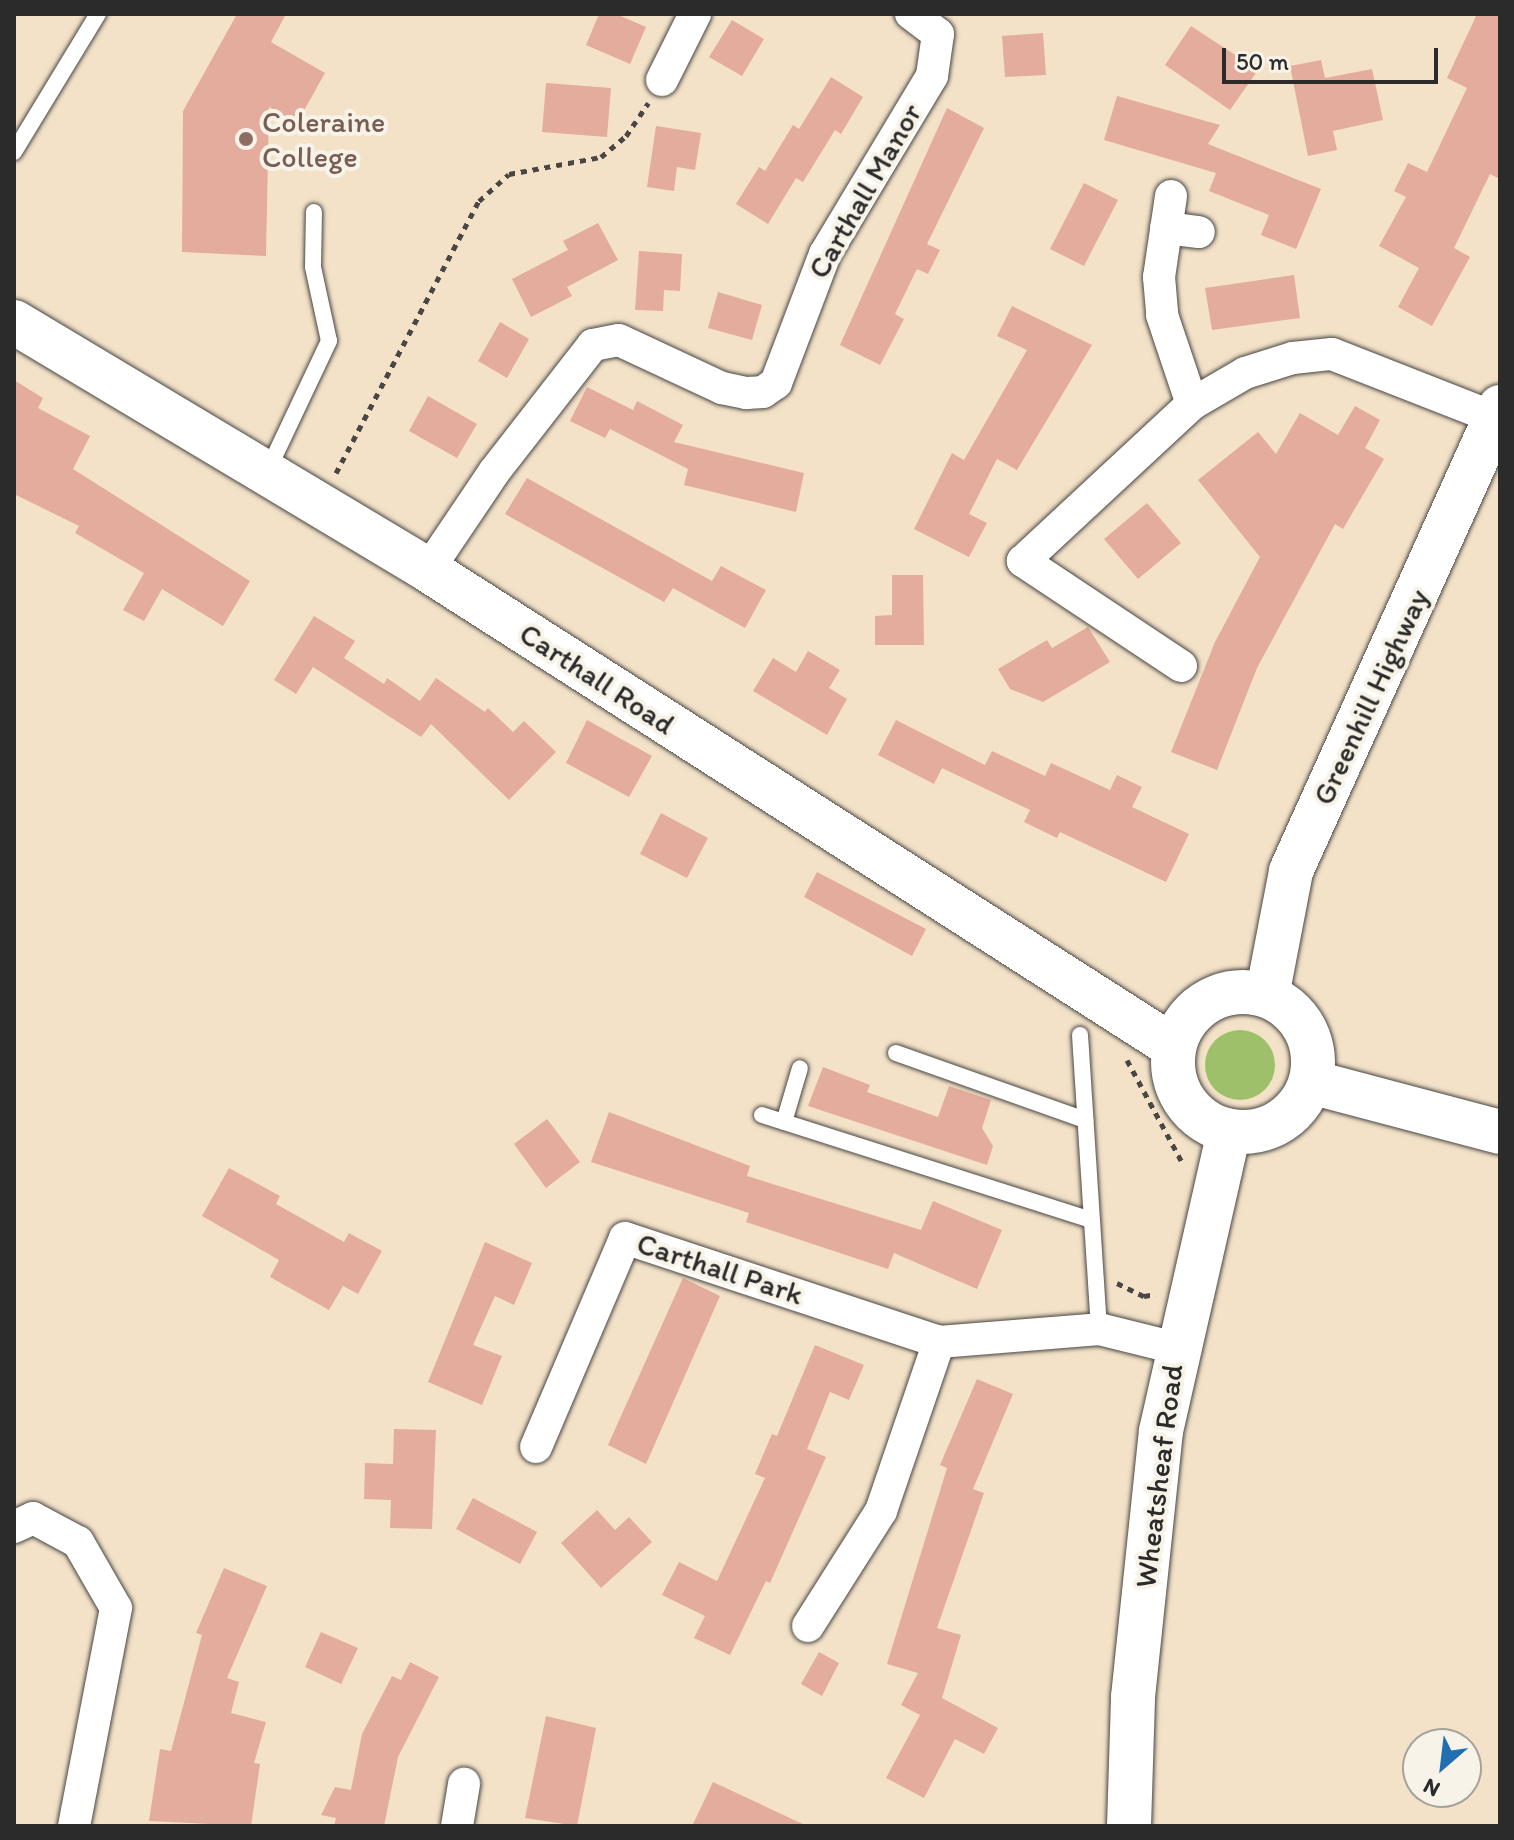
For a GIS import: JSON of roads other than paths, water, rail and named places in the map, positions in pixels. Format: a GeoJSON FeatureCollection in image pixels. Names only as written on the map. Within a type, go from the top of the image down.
{"type":"FeatureCollection","features":[{"type":"Feature","properties":{"kind":"main road","name":"Carthall Road"},"geometry":{"type":"LineString","coordinates":[[14,322],[428,570],[1174,1047]]}},
{"type":"Feature","properties":{"kind":"main road","name":"Greenhill Highway"},"geometry":{"type":"LineString","coordinates":[[1267,996],[1291,871],[1497,412]]}},
{"type":"Feature","properties":{"kind":"main road"},"geometry":{"type":"LineString","coordinates":[[1243,991],[1267,996],[1300,1021],[1310,1040],[1311,1082],[1288,1117],[1270,1128],[1229,1131],[1190,1109],[1178,1090],[1174,1047],[1191,1015],[1220,995],[1243,991]]}},
{"type":"Feature","properties":{"kind":"main road"},"geometry":{"type":"LineString","coordinates":[[1311,1082],[1500,1132]]}},
{"type":"Feature","properties":{"kind":"main road","name":"Wheatsheaf Road"},"geometry":{"type":"LineString","coordinates":[[1129,1826],[1133,1697],[1161,1431],[1176,1348],[1229,1131]]}},
{"type":"Feature","properties":{"kind":"street"},"geometry":{"type":"LineString","coordinates":[[662,80],[695,14]]}},
{"type":"Feature","properties":{"kind":"street","name":"Carthall Manor"},"geometry":{"type":"LineString","coordinates":[[428,570],[494,472],[593,345],[619,340],[722,388],[746,393],[763,392],[776,383],[825,254],[938,61],[938,34],[911,14]]}},
{"type":"Feature","properties":{"kind":"street"},"geometry":{"type":"LineString","coordinates":[[1171,196],[1159,277],[1162,315],[1192,404]]}},
{"type":"Feature","properties":{"kind":"street"},"geometry":{"type":"LineString","coordinates":[[1166,228],[1199,232]]}},
{"type":"Feature","properties":{"kind":"street"},"geometry":{"type":"LineString","coordinates":[[1181,666],[1023,561],[1192,404],[1245,373],[1293,358],[1332,354],[1497,412]]}},
{"type":"Feature","properties":{"kind":"street","name":"Carthall Park"},"geometry":{"type":"LineString","coordinates":[[536,1447],[625,1238],[939,1342],[1099,1329],[1176,1348]]}},
{"type":"Feature","properties":{"kind":"street"},"geometry":{"type":"LineString","coordinates":[[808,1626],[881,1511],[939,1342]]}},
{"type":"Feature","properties":{"kind":"street"},"geometry":{"type":"LineString","coordinates":[[14,1527],[33,1518],[78,1542],[116,1608],[74,1826]]}},
{"type":"Feature","properties":{"kind":"street"},"geometry":{"type":"LineString","coordinates":[[457,1826],[464,1784]]}},
{"type":"Feature","properties":{"kind":"lane"},"geometry":{"type":"LineString","coordinates":[[14,152],[98,14]]}},
{"type":"Feature","properties":{"kind":"lane"},"geometry":{"type":"LineString","coordinates":[[266,475],[329,341],[313,267],[314,212]]}},
{"type":"Feature","properties":{"kind":"lane"},"geometry":{"type":"LineString","coordinates":[[1080,1035],[1099,1329]]}},
{"type":"Feature","properties":{"kind":"lane"},"geometry":{"type":"LineString","coordinates":[[896,1053],[1085,1120]]}},
{"type":"Feature","properties":{"kind":"lane"},"geometry":{"type":"LineString","coordinates":[[784,1122],[800,1068]]}},
{"type":"Feature","properties":{"kind":"lane"},"geometry":{"type":"LineString","coordinates":[[762,1115],[1092,1220]]}},
{"type":"Feature","properties":{"kind":"place","name":"Coleraine College"},"geometry":{"type":"Point","coordinates":[246,139]}}]}
